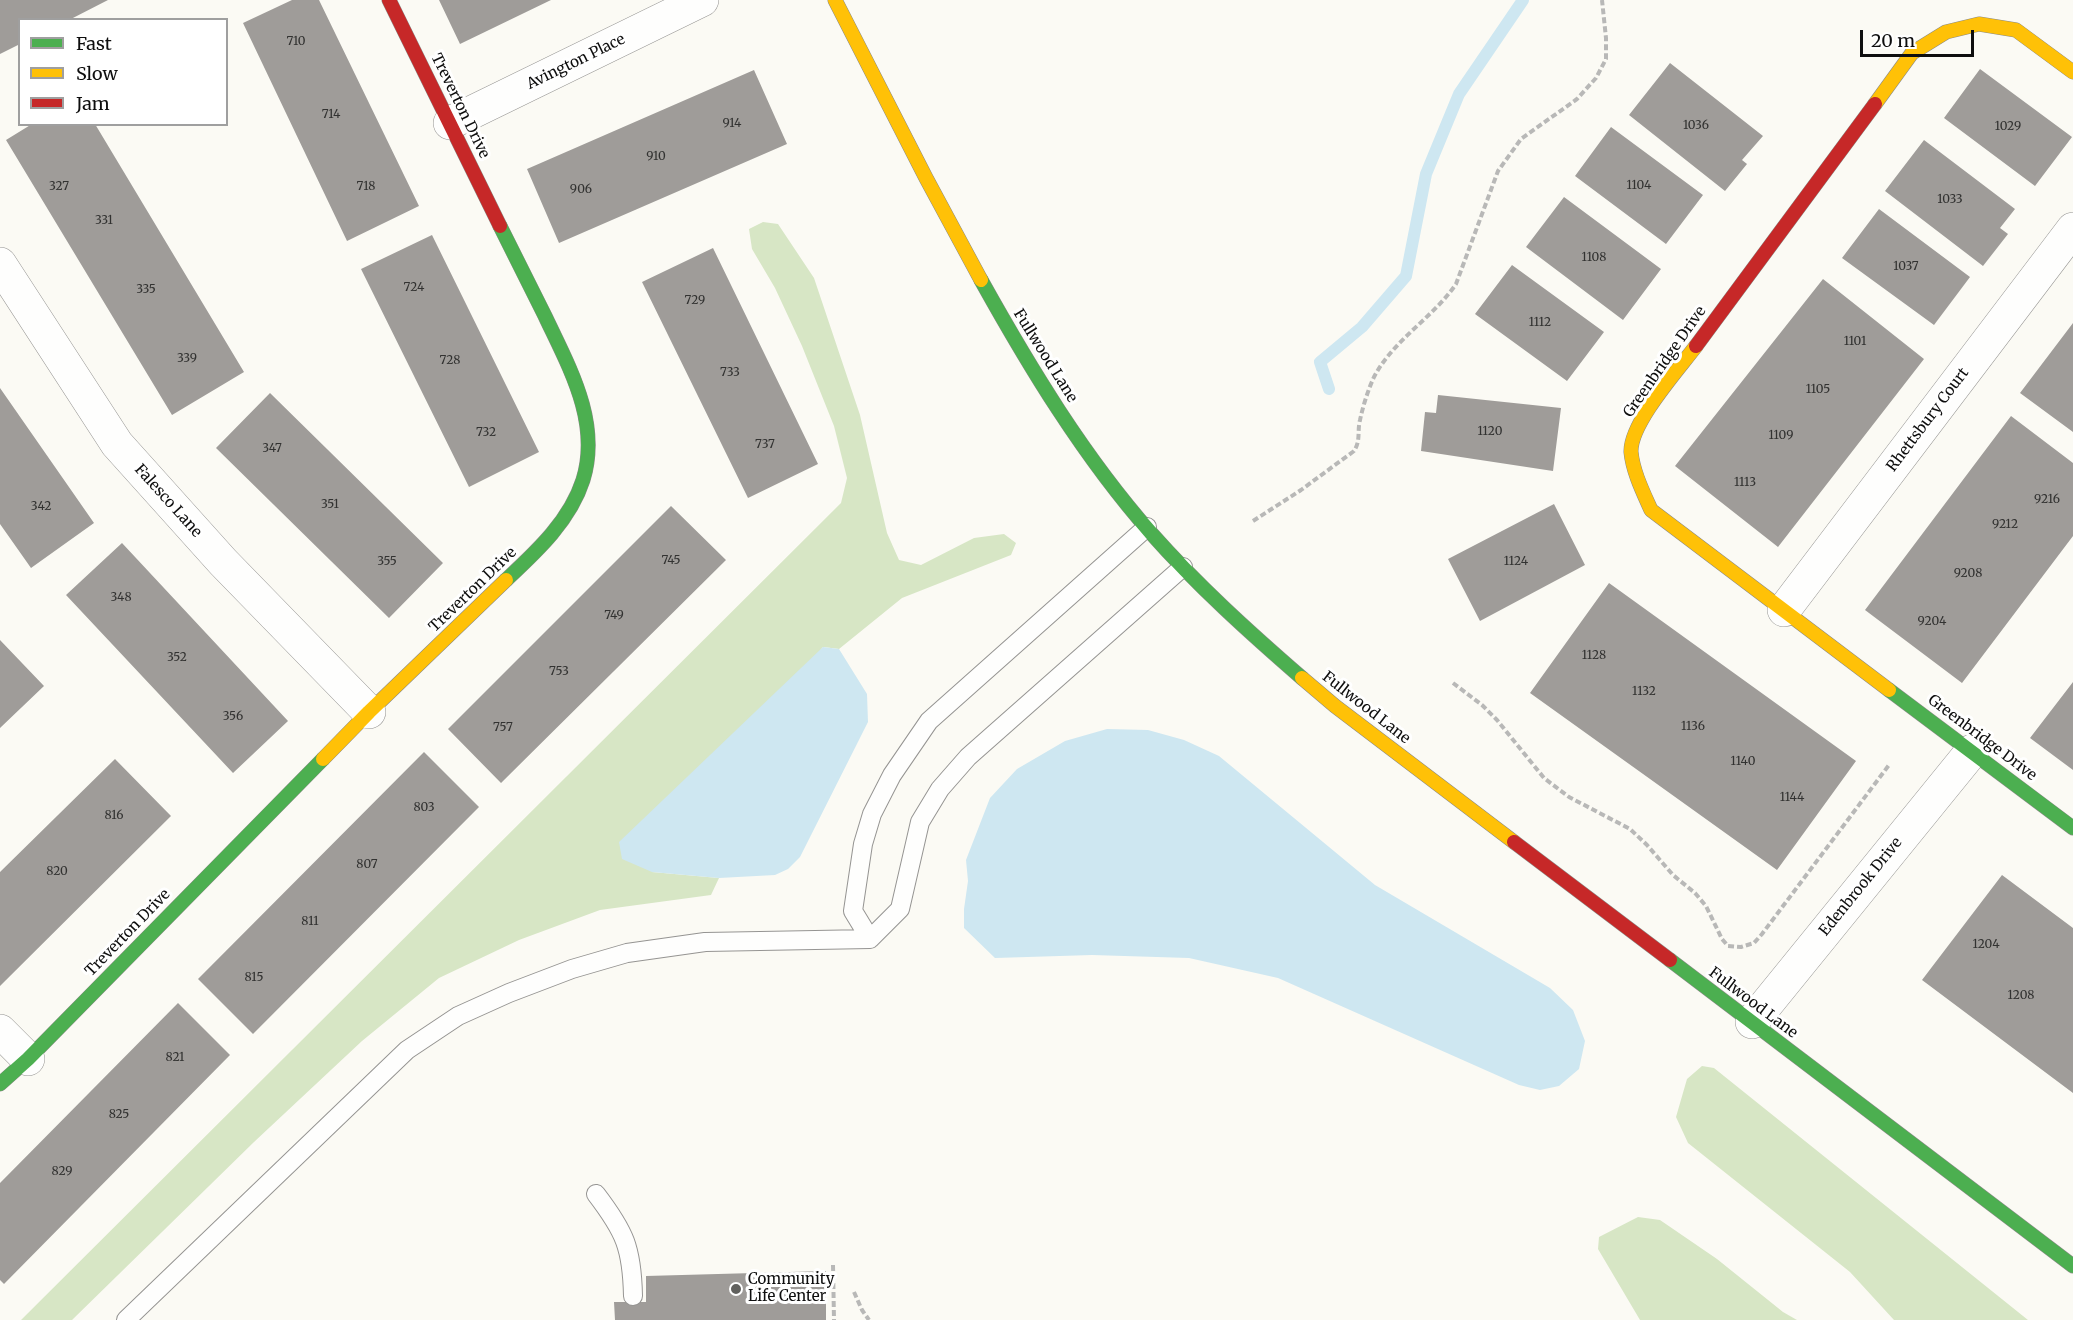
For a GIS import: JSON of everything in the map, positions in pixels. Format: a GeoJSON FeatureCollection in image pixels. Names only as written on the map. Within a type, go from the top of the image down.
{"type":"FeatureCollection","features":[{"type":"Feature","properties":{"kind":"street","name":"Treverton Drive"},"geometry":{"type":"LineString","coordinates":[[0,1084],[28,1059],[369,712],[540,548],[566,515],[584,480],[589,443],[584,406],[571,370],[389,0]]}},
{"type":"Feature","properties":{"kind":"street","name":"Avington Place"},"geometry":{"type":"LineString","coordinates":[[450,123],[702,0]]}},
{"type":"Feature","properties":{"kind":"street","name":"Fullwood Lane"},"geometry":{"type":"LineString","coordinates":[[835,0],[994,305],[1039,379],[1098,466],[1147,527],[1204,591],[1335,706],[2073,1266]]}},
{"type":"Feature","properties":{"kind":"street","name":"Greenbridge Drive"},"geometry":{"type":"LineString","coordinates":[[2073,72],[2016,30],[1979,24],[1946,32],[1912,53],[1639,422],[1630,451],[1637,477],[1651,510],[2073,828]]}},
{"type":"Feature","properties":{"kind":"street","name":"Rhettsbury Court"},"geometry":{"type":"LineString","coordinates":[[1784,610],[2073,229]]}},
{"type":"Feature","properties":{"kind":"street","name":"Falesco Lane"},"geometry":{"type":"LineString","coordinates":[[0,264],[117,444],[223,562],[369,712]]}},
{"type":"Feature","properties":{"kind":"street","name":"Edenbrook Drive"},"geometry":{"type":"LineString","coordinates":[[1752,1022],[1972,752]]}},
{"type":"Feature","properties":{"kind":"street"},"geometry":{"type":"LineString","coordinates":[[0,1031],[28,1059]]}},
{"type":"Feature","properties":{"kind":"lane"},"geometry":{"type":"LineString","coordinates":[[870,939],[853,911],[863,844],[872,814],[892,775],[911,746],[929,721],[1147,527]]}},
{"type":"Feature","properties":{"kind":"lane"},"geometry":{"type":"LineString","coordinates":[[126,1320],[407,1050],[458,1016],[509,993],[572,969],[627,953],[705,942],[870,939],[900,909],[920,822],[940,789],[968,757],[1183,567]]}},
{"type":"Feature","properties":{"kind":"lane"},"geometry":{"type":"LineString","coordinates":[[596,1194],[612,1215],[626,1240],[632,1270],[633,1296]]}},
{"type":"Feature","properties":{"kind":"path"},"geometry":{"type":"LineString","coordinates":[[1253,521],[1301,490],[1330,466],[1354,451],[1360,437],[1359,423],[1374,376],[1394,349],[1446,299],[1456,284],[1498,171],[1521,139],[1577,99],[1596,78],[1606,59],[1602,0]]}},
{"type":"Feature","properties":{"kind":"path"},"geometry":{"type":"LineString","coordinates":[[1453,683],[1482,705],[1497,720],[1544,778],[1569,797],[1630,829],[1673,875],[1695,893],[1706,906],[1722,939],[1728,946],[1736,948],[1754,943],[1762,934],[1889,765]]}},
{"type":"Feature","properties":{"kind":"path"},"geometry":{"type":"LineString","coordinates":[[833,1265],[834,1320]]}},
{"type":"Feature","properties":{"kind":"path"},"geometry":{"type":"LineString","coordinates":[[854,1292],[869,1320]]}},
{"type":"Feature","properties":{"kind":"green space"},"geometry":{"type":"Polygon","coordinates":[[[763,222],[778,224],[814,278],[860,415],[887,533],[899,560],[921,565],[974,538],[1004,534],[1016,543],[1011,555],[902,598],[839,649],[823,647],[652,872],[719,878],[711,895],[600,910],[519,940],[439,978],[362,1041],[254,1142],[72,1320],[21,1320],[841,503],[847,478],[834,426],[802,346],[775,288],[752,249],[749,229],[763,222]]]}},
{"type":"Feature","properties":{"kind":"green space"},"geometry":{"type":"Polygon","coordinates":[[[1702,1066],[1714,1068],[2028,1320],[1894,1320],[1850,1272],[1688,1143],[1676,1117],[1687,1079],[1702,1066]]]}},
{"type":"Feature","properties":{"kind":"green space"},"geometry":{"type":"Polygon","coordinates":[[[1638,1217],[1660,1220],[1717,1259],[1783,1312],[1797,1320],[1640,1320],[1598,1249],[1599,1237],[1638,1217]]]}},
{"type":"Feature","properties":{"kind":"water"},"geometry":{"type":"Polygon","coordinates":[[[823,647],[839,649],[867,694],[868,722],[800,857],[788,869],[775,875],[719,878],[652,872],[622,859],[619,842],[823,647]]]}},
{"type":"Feature","properties":{"kind":"water"},"geometry":{"type":"Polygon","coordinates":[[[1107,729],[1148,730],[1184,740],[1219,756],[1375,885],[1550,988],[1573,1010],[1585,1041],[1579,1069],[1559,1086],[1540,1090],[1519,1085],[1278,978],[1189,958],[1092,955],[995,958],[964,928],[968,881],[966,860],[990,798],[1017,769],[1065,741],[1107,729]]]}},
{"type":"Feature","properties":{"kind":"building"},"geometry":{"type":"Polygon","coordinates":[[[0,0],[108,0],[73,18],[18,18],[18,45],[0,54],[0,0]]]}},
{"type":"Feature","properties":{"kind":"building"},"geometry":{"type":"Polygon","coordinates":[[[292,0],[319,0],[419,206],[347,241],[243,23],[292,0]]]}},
{"type":"Feature","properties":{"kind":"building"},"geometry":{"type":"Polygon","coordinates":[[[439,0],[551,0],[460,44],[439,0]]]}},
{"type":"Feature","properties":{"kind":"building"},"geometry":{"type":"Polygon","coordinates":[[[1670,63],[1763,136],[1742,160],[1747,164],[1725,191],[1629,115],[1670,63]]]}},
{"type":"Feature","properties":{"kind":"building"},"geometry":{"type":"Polygon","coordinates":[[[1980,69],[2072,137],[2035,186],[1944,118],[1980,69]]]}},
{"type":"Feature","properties":{"kind":"building"},"geometry":{"type":"Polygon","coordinates":[[[754,70],[787,144],[559,243],[527,169],[754,70]]]}},
{"type":"Feature","properties":{"kind":"building"},"geometry":{"type":"Polygon","coordinates":[[[29,126],[96,126],[244,372],[172,415],[6,140],[29,126]]]}},
{"type":"Feature","properties":{"kind":"building"},"geometry":{"type":"Polygon","coordinates":[[[1611,127],[1703,195],[1666,244],[1575,176],[1611,127]]]}},
{"type":"Feature","properties":{"kind":"building"},"geometry":{"type":"Polygon","coordinates":[[[1924,140],[2015,209],[2000,228],[2008,234],[1983,266],[1885,191],[1924,140]]]}},
{"type":"Feature","properties":{"kind":"building"},"geometry":{"type":"Polygon","coordinates":[[[1564,197],[1661,269],[1623,320],[1526,247],[1564,197]]]}},
{"type":"Feature","properties":{"kind":"building"},"geometry":{"type":"Polygon","coordinates":[[[1879,209],[1970,277],[1934,325],[1842,258],[1879,209]]]}},
{"type":"Feature","properties":{"kind":"building"},"geometry":{"type":"Polygon","coordinates":[[[432,235],[539,452],[469,487],[361,269],[432,235]]]}},
{"type":"Feature","properties":{"kind":"building"},"geometry":{"type":"Polygon","coordinates":[[[713,248],[818,464],[748,498],[642,282],[713,248]]]}},
{"type":"Feature","properties":{"kind":"building"},"geometry":{"type":"Polygon","coordinates":[[[1512,265],[1604,332],[1567,381],[1475,314],[1512,265]]]}},
{"type":"Feature","properties":{"kind":"building"},"geometry":{"type":"Polygon","coordinates":[[[1823,279],[1924,359],[1778,547],[1675,466],[1823,279]]]}},
{"type":"Feature","properties":{"kind":"building"},"geometry":{"type":"Polygon","coordinates":[[[2073,323],[2073,432],[2020,393],[2073,323]]]}},
{"type":"Feature","properties":{"kind":"building"},"geometry":{"type":"Polygon","coordinates":[[[0,388],[94,523],[31,568],[0,524],[0,388]]]}},
{"type":"Feature","properties":{"kind":"building"},"geometry":{"type":"Polygon","coordinates":[[[270,393],[443,563],[389,618],[216,448],[270,393]]]}},
{"type":"Feature","properties":{"kind":"building"},"geometry":{"type":"Polygon","coordinates":[[[1438,395],[1561,408],[1553,471],[1421,451],[1425,412],[1436,413],[1438,395]]]}},
{"type":"Feature","properties":{"kind":"building"},"geometry":{"type":"Polygon","coordinates":[[[2011,416],[2073,463],[2073,536],[1962,683],[1865,610],[2011,416]]]}},
{"type":"Feature","properties":{"kind":"building"},"geometry":{"type":"Polygon","coordinates":[[[1554,504],[1585,565],[1480,621],[1448,559],[1554,504]]]}},
{"type":"Feature","properties":{"kind":"building"},"geometry":{"type":"Polygon","coordinates":[[[671,506],[726,560],[501,783],[448,729],[671,506]]]}},
{"type":"Feature","properties":{"kind":"building"},"geometry":{"type":"Polygon","coordinates":[[[122,543],[288,721],[233,773],[66,595],[122,543]]]}},
{"type":"Feature","properties":{"kind":"building"},"geometry":{"type":"Polygon","coordinates":[[[1609,583],[1856,761],[1777,870],[1530,693],[1609,583]]]}},
{"type":"Feature","properties":{"kind":"building"},"geometry":{"type":"Polygon","coordinates":[[[0,640],[44,686],[0,728],[0,640]]]}},
{"type":"Feature","properties":{"kind":"building"},"geometry":{"type":"Polygon","coordinates":[[[2073,682],[2073,770],[2030,738],[2073,682]]]}},
{"type":"Feature","properties":{"kind":"building"},"geometry":{"type":"Polygon","coordinates":[[[424,752],[479,807],[253,1034],[198,979],[424,752]]]}},
{"type":"Feature","properties":{"kind":"building"},"geometry":{"type":"Polygon","coordinates":[[[115,759],[171,816],[0,986],[0,872],[115,759]]]}},
{"type":"Feature","properties":{"kind":"building"},"geometry":{"type":"Polygon","coordinates":[[[2002,875],[2073,928],[2073,1093],[1922,980],[2002,875]]]}},
{"type":"Feature","properties":{"kind":"building"},"geometry":{"type":"Polygon","coordinates":[[[178,1003],[230,1055],[4,1284],[0,1280],[0,1183],[178,1003]]]}},
{"type":"Feature","properties":{"kind":"building","name":"Community Life Center"},"geometry":{"type":"Polygon","coordinates":[[[826,1271],[826,1320],[615,1320],[614,1302],[646,1302],[646,1276],[826,1271]]]}},
{"type":"Feature","properties":{"kind":"waterway"},"geometry":{"type":"LineString","coordinates":[[1329,389],[1320,362],[1362,327],[1406,276],[1426,174],[1459,94],[1523,0]]}},
{"type":"Feature","properties":{"kind":"traffic: fast"},"geometry":{"type":"LineString","coordinates":[[500,226],[564,355],[580,395],[588,437],[588,458],[583,480],[570,509],[551,535],[506,580]]}},
{"type":"Feature","properties":{"kind":"traffic: fast"},"geometry":{"type":"LineString","coordinates":[[981,280],[1059,411],[1126,504],[1205,590],[1302,678]]}},
{"type":"Feature","properties":{"kind":"traffic: fast"},"geometry":{"type":"LineString","coordinates":[[1889,690],[2073,828]]}},
{"type":"Feature","properties":{"kind":"traffic: fast"},"geometry":{"type":"LineString","coordinates":[[0,1084],[28,1059],[323,759]]}},
{"type":"Feature","properties":{"kind":"traffic: fast"},"geometry":{"type":"LineString","coordinates":[[1670,960],[2073,1266]]}},
{"type":"Feature","properties":{"kind":"traffic: slow"},"geometry":{"type":"LineString","coordinates":[[835,0],[981,280]]}},
{"type":"Feature","properties":{"kind":"traffic: slow"},"geometry":{"type":"LineString","coordinates":[[1875,104],[1912,53],[1946,32],[1979,24],[2016,30],[2073,72]]}},
{"type":"Feature","properties":{"kind":"traffic: slow"},"geometry":{"type":"LineString","coordinates":[[1696,346],[1656,397],[1633,440],[1631,452],[1634,467],[1651,510],[1889,690]]}},
{"type":"Feature","properties":{"kind":"traffic: slow"},"geometry":{"type":"LineString","coordinates":[[323,759],[506,580]]}},
{"type":"Feature","properties":{"kind":"traffic: slow"},"geometry":{"type":"LineString","coordinates":[[1302,678],[1335,706],[1514,842]]}},
{"type":"Feature","properties":{"kind":"traffic: jam"},"geometry":{"type":"LineString","coordinates":[[389,0],[500,226]]}},
{"type":"Feature","properties":{"kind":"traffic: jam"},"geometry":{"type":"LineString","coordinates":[[1696,346],[1875,104]]}},
{"type":"Feature","properties":{"kind":"traffic: jam"},"geometry":{"type":"LineString","coordinates":[[1514,842],[1670,960]]}},
{"type":"Feature","properties":{"kind":"place","name":"Community Life Center"},"geometry":{"type":"Point","coordinates":[736,1289]}}]}
